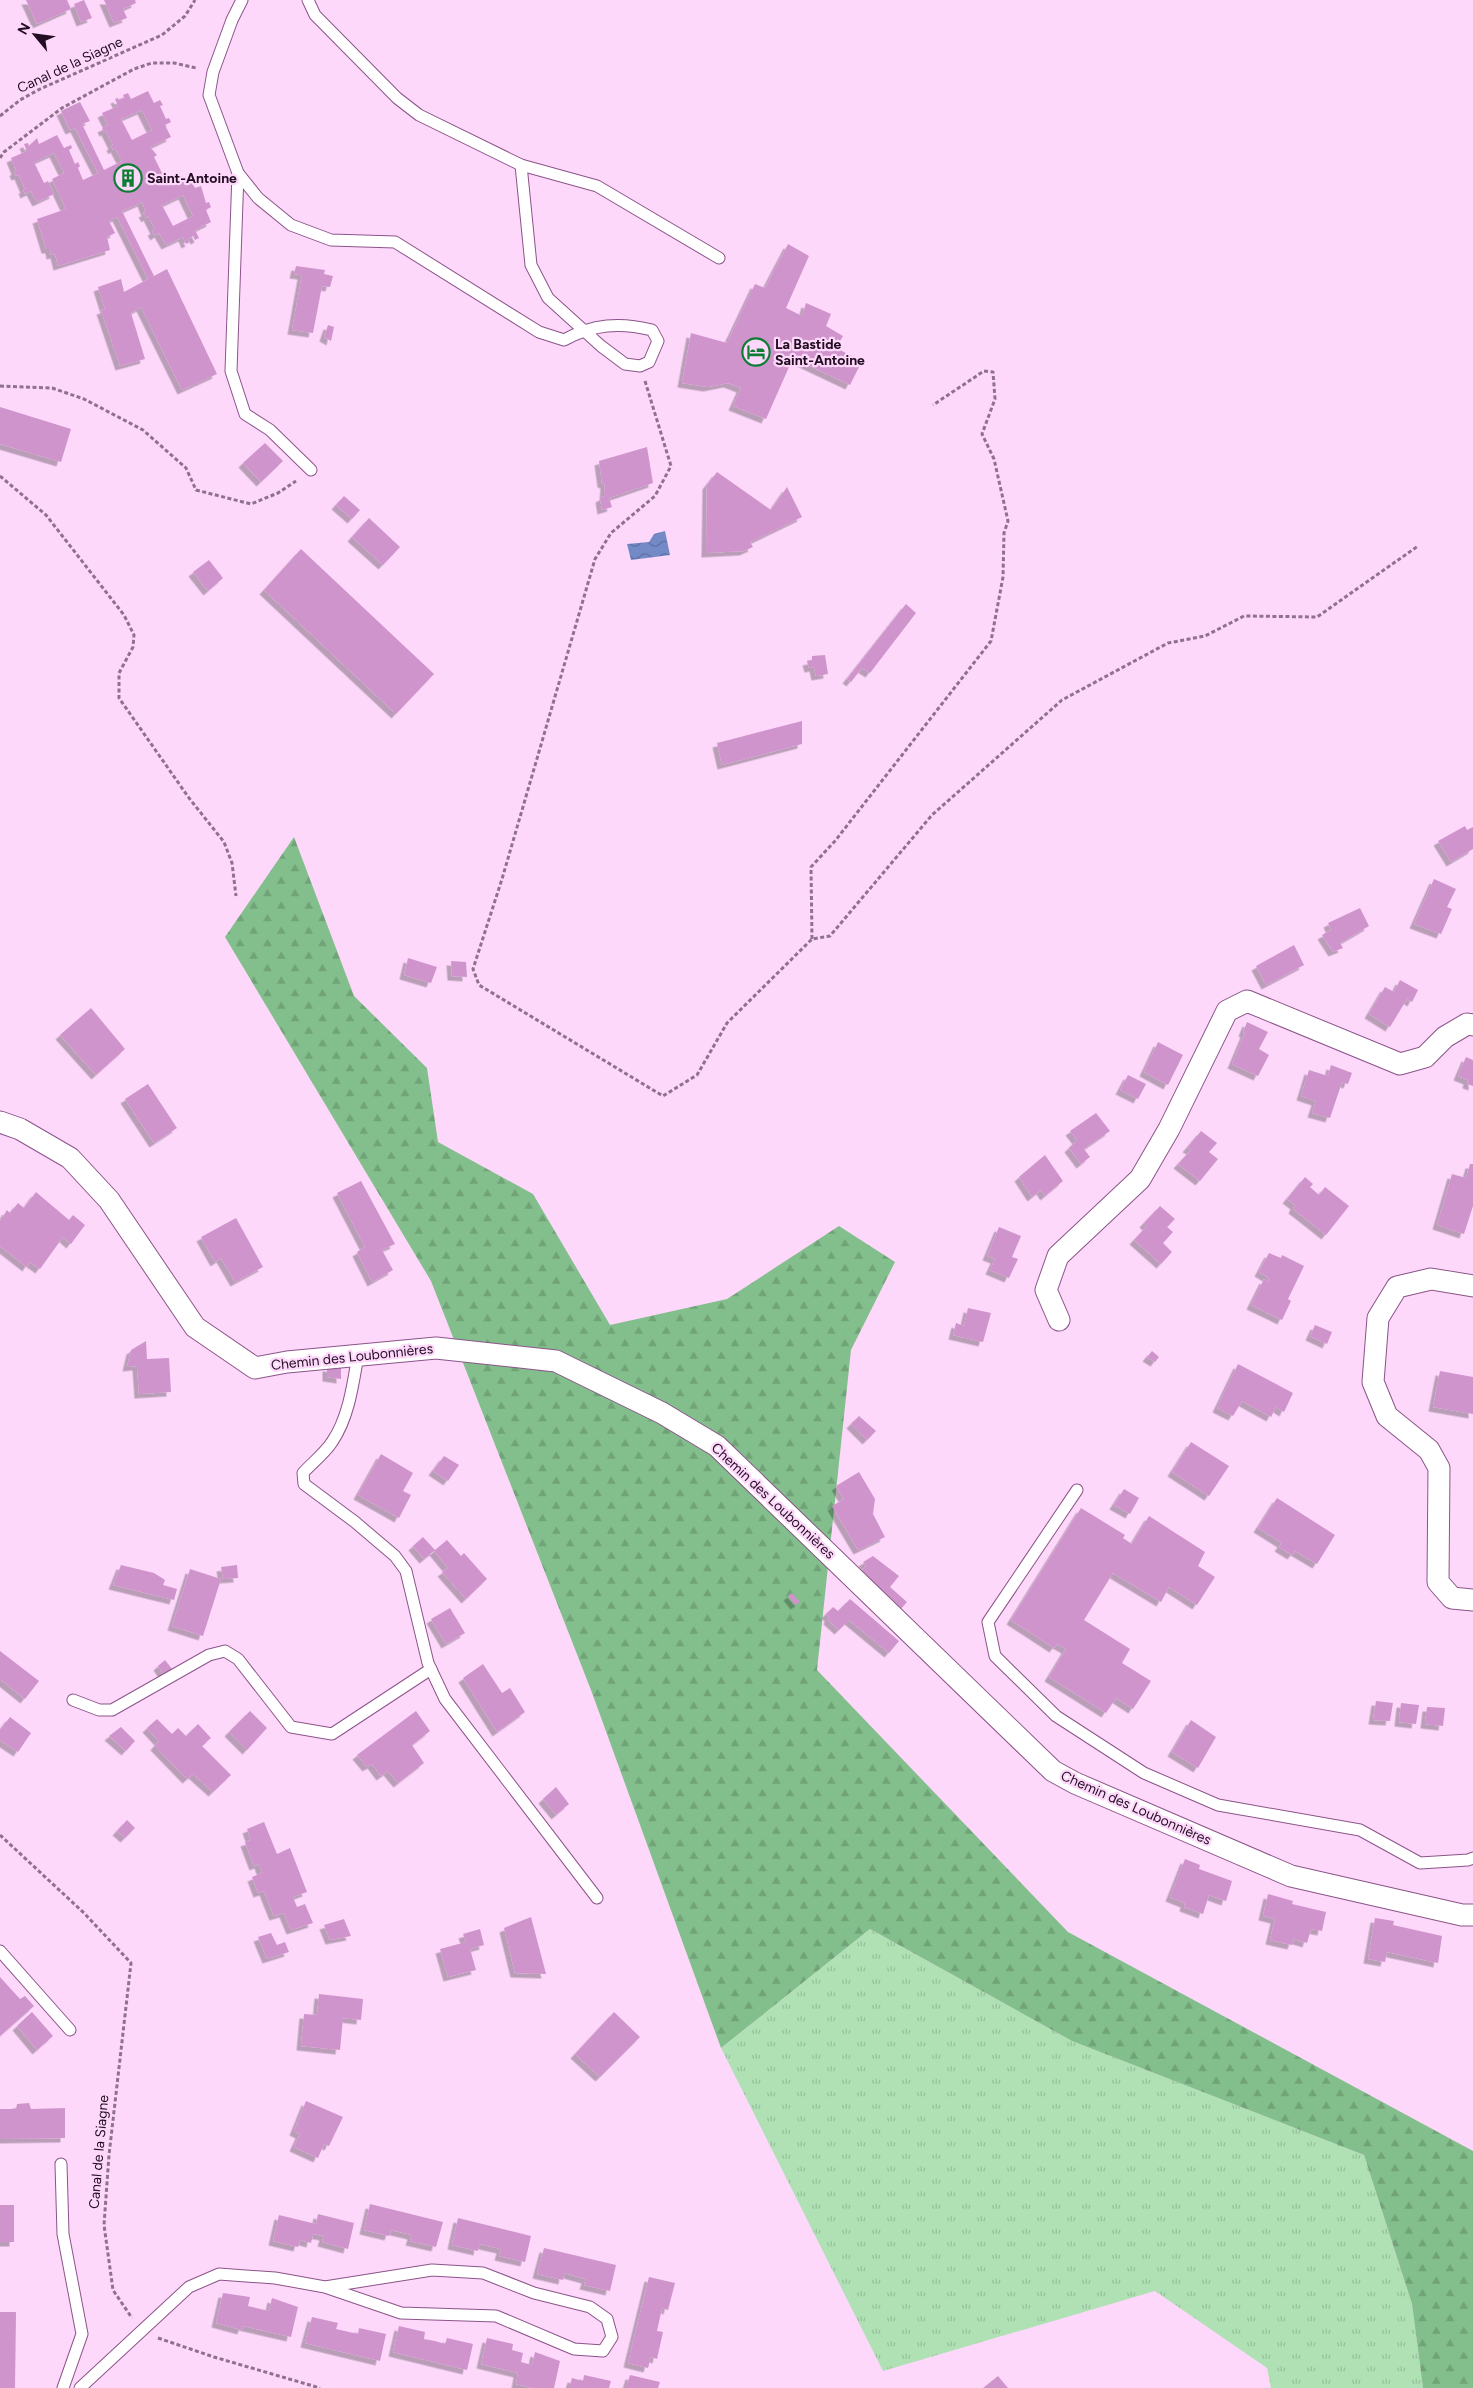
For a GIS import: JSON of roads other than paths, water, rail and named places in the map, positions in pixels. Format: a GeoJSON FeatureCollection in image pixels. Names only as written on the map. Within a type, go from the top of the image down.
{"type":"FeatureCollection","features":[{"type":"Feature","properties":{"kind":"street"},"geometry":{"type":"LineString","coordinates":[[1059,1320],[1046,1290],[1058,1256],[1140,1179],[1169,1129],[1227,1011],[1247,1001],[1400,1064],[1425,1057],[1446,1037],[1467,1024],[1473,1025]]}},
{"type":"Feature","properties":{"kind":"street","name":"Chemin des Loubonnières"},"geometry":{"type":"LineString","coordinates":[[0,1122],[20,1129],[70,1158],[109,1200],[195,1327],[255,1368],[287,1362],[436,1348],[556,1361],[662,1413],[717,1446],[1054,1771],[1075,1783],[1291,1876],[1462,1915],[1473,1915]]}},
{"type":"Feature","properties":{"kind":"street"},"geometry":{"type":"LineString","coordinates":[[1473,1286],[1430,1279],[1397,1287],[1378,1318],[1373,1382],[1387,1416],[1429,1450],[1439,1468],[1438,1582],[1452,1598],[1473,1600]]}},
{"type":"Feature","properties":{"kind":"lane"},"geometry":{"type":"LineString","coordinates":[[242,0],[232,20],[213,72],[209,95],[238,173],[258,198],[291,225],[331,240],[394,242],[539,332],[564,340],[582,330],[627,324],[652,330],[658,341],[650,362],[640,366],[625,364],[582,330],[548,298],[531,265],[521,165]]}},
{"type":"Feature","properties":{"kind":"lane"},"geometry":{"type":"LineString","coordinates":[[308,0],[315,15],[397,98],[419,115],[521,165],[597,186],[719,258]]}},
{"type":"Feature","properties":{"kind":"lane"},"geometry":{"type":"LineString","coordinates":[[238,173],[232,371],[244,414],[270,430],[311,470]]}},
{"type":"Feature","properties":{"kind":"lane"},"geometry":{"type":"LineString","coordinates":[[358,1355],[351,1394],[340,1428],[332,1442],[303,1474],[304,1484],[362,1527],[395,1556],[406,1570],[431,1669],[446,1699],[597,1898]]}},
{"type":"Feature","properties":{"kind":"lane"},"geometry":{"type":"LineString","coordinates":[[1077,1490],[988,1622],[996,1656],[1056,1716],[1144,1772],[1218,1805],[1360,1830],[1420,1863],[1468,1860],[1473,1858]]}},
{"type":"Feature","properties":{"kind":"lane"},"geometry":{"type":"LineString","coordinates":[[74,1700],[99,1710],[112,1710],[209,1655],[225,1651],[238,1659],[291,1727],[332,1734],[431,1669]]}},
{"type":"Feature","properties":{"kind":"lane"},"geometry":{"type":"LineString","coordinates":[[0,1951],[70,2030]]}},
{"type":"Feature","properties":{"kind":"lane"},"geometry":{"type":"LineString","coordinates":[[61,2164],[63,2234],[82,2334],[63,2388]]}},
{"type":"Feature","properties":{"kind":"lane"},"geometry":{"type":"LineString","coordinates":[[80,2388],[189,2287],[219,2274],[275,2278],[324,2287],[401,2313],[496,2316],[574,2349],[603,2351],[612,2337],[607,2319],[590,2307],[534,2293],[483,2273],[432,2270],[324,2287]]}},
{"type":"Feature","properties":{"kind":"water"},"geometry":{"type":"Polygon","coordinates":[[[665,531],[670,555],[631,560],[627,544],[649,542],[654,534],[665,531]]]}},
{"type":"Feature","properties":{"kind":"place","name":"Saint-Antoine"},"geometry":{"type":"Point","coordinates":[128,178]}},
{"type":"Feature","properties":{"kind":"place","name":"La Bastide Saint-Antoine"},"geometry":{"type":"Point","coordinates":[756,352]}}]}
